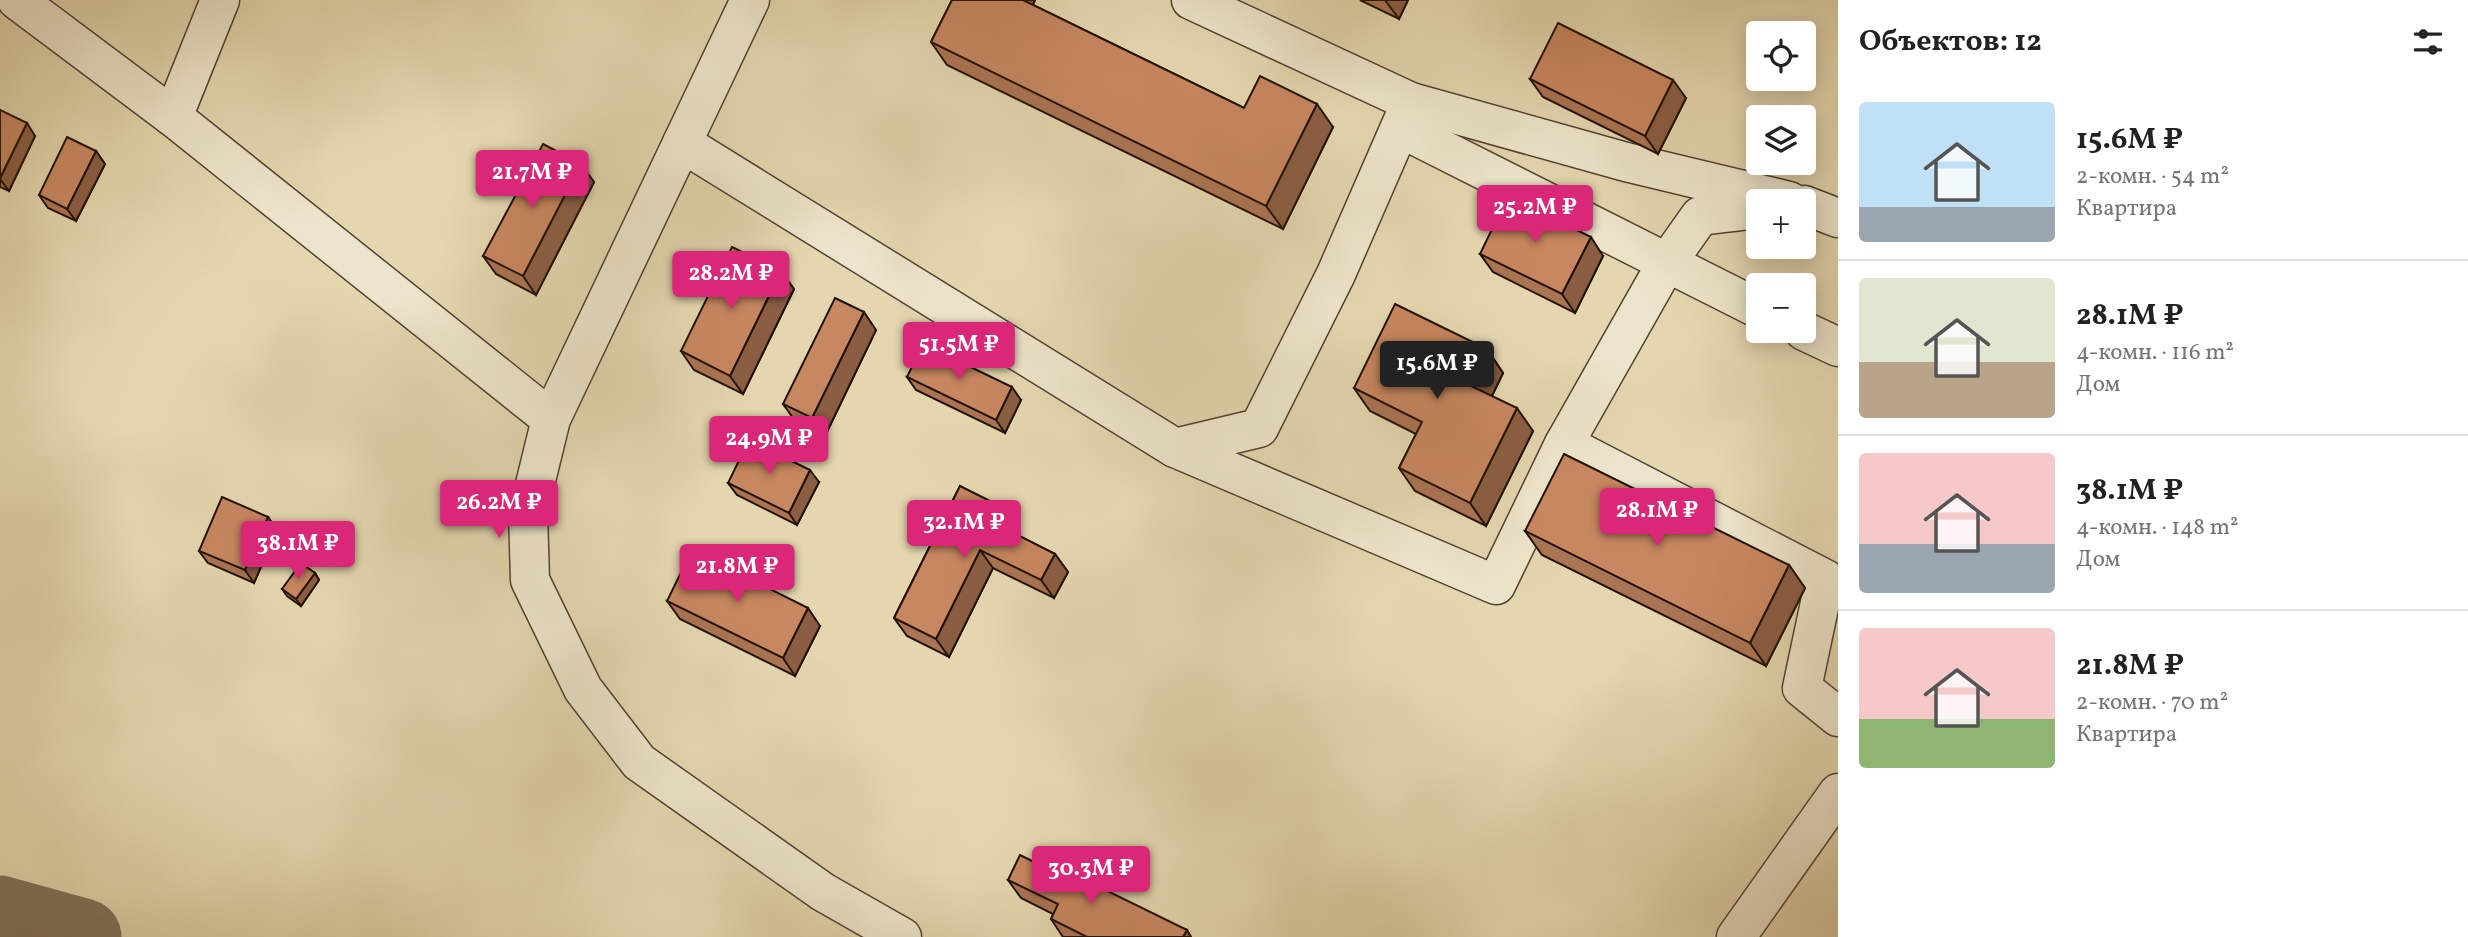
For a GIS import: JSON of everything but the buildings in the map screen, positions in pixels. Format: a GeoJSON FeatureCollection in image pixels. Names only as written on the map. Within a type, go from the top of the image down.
{"type":"FeatureCollection","features":[{"type":"Feature","properties":{"kind":"street"},"geometry":{"type":"LineString","coordinates":[[17,0],[173,117],[551,419]]}},
{"type":"Feature","properties":{"kind":"street"},"geometry":{"type":"LineString","coordinates":[[173,117],[220,0]]}},
{"type":"Feature","properties":{"kind":"street"},"geometry":{"type":"LineString","coordinates":[[750,0],[551,419],[528,513],[530,580],[583,689],[639,762],[823,892],[902,937]]}},
{"type":"Feature","properties":{"kind":"street"},"geometry":{"type":"LineString","coordinates":[[1191,0],[1405,115],[1666,264],[1746,303]]}},
{"type":"Feature","properties":{"kind":"street"},"geometry":{"type":"LineString","coordinates":[[1175,449],[1259,428],[1336,274],[1405,115]]}},
{"type":"Feature","properties":{"kind":"street"},"geometry":{"type":"LineString","coordinates":[[1405,115],[1746,191]]}},
{"type":"Feature","properties":{"kind":"street"},"geometry":{"type":"LineString","coordinates":[[682,143],[1175,449],[1496,585],[1564,444],[1666,264],[1700,216],[1746,211]]}},
{"type":"Feature","properties":{"kind":"street"},"geometry":{"type":"LineString","coordinates":[[1816,210],[1838,218]]}},
{"type":"Feature","properties":{"kind":"street"},"geometry":{"type":"LineString","coordinates":[[1816,337],[1838,347]]}},
{"type":"Feature","properties":{"kind":"street"},"geometry":{"type":"LineString","coordinates":[[1564,444],[1825,579],[1802,688],[1838,717]]}},
{"type":"Feature","properties":{"kind":"street"},"geometry":{"type":"LineString","coordinates":[[1736,937],[1838,793]]}},
{"type":"Feature","properties":{"kind":"taxiway"},"geometry":{"type":"LineString","coordinates":[[0,914],[83,937]]}}]}
